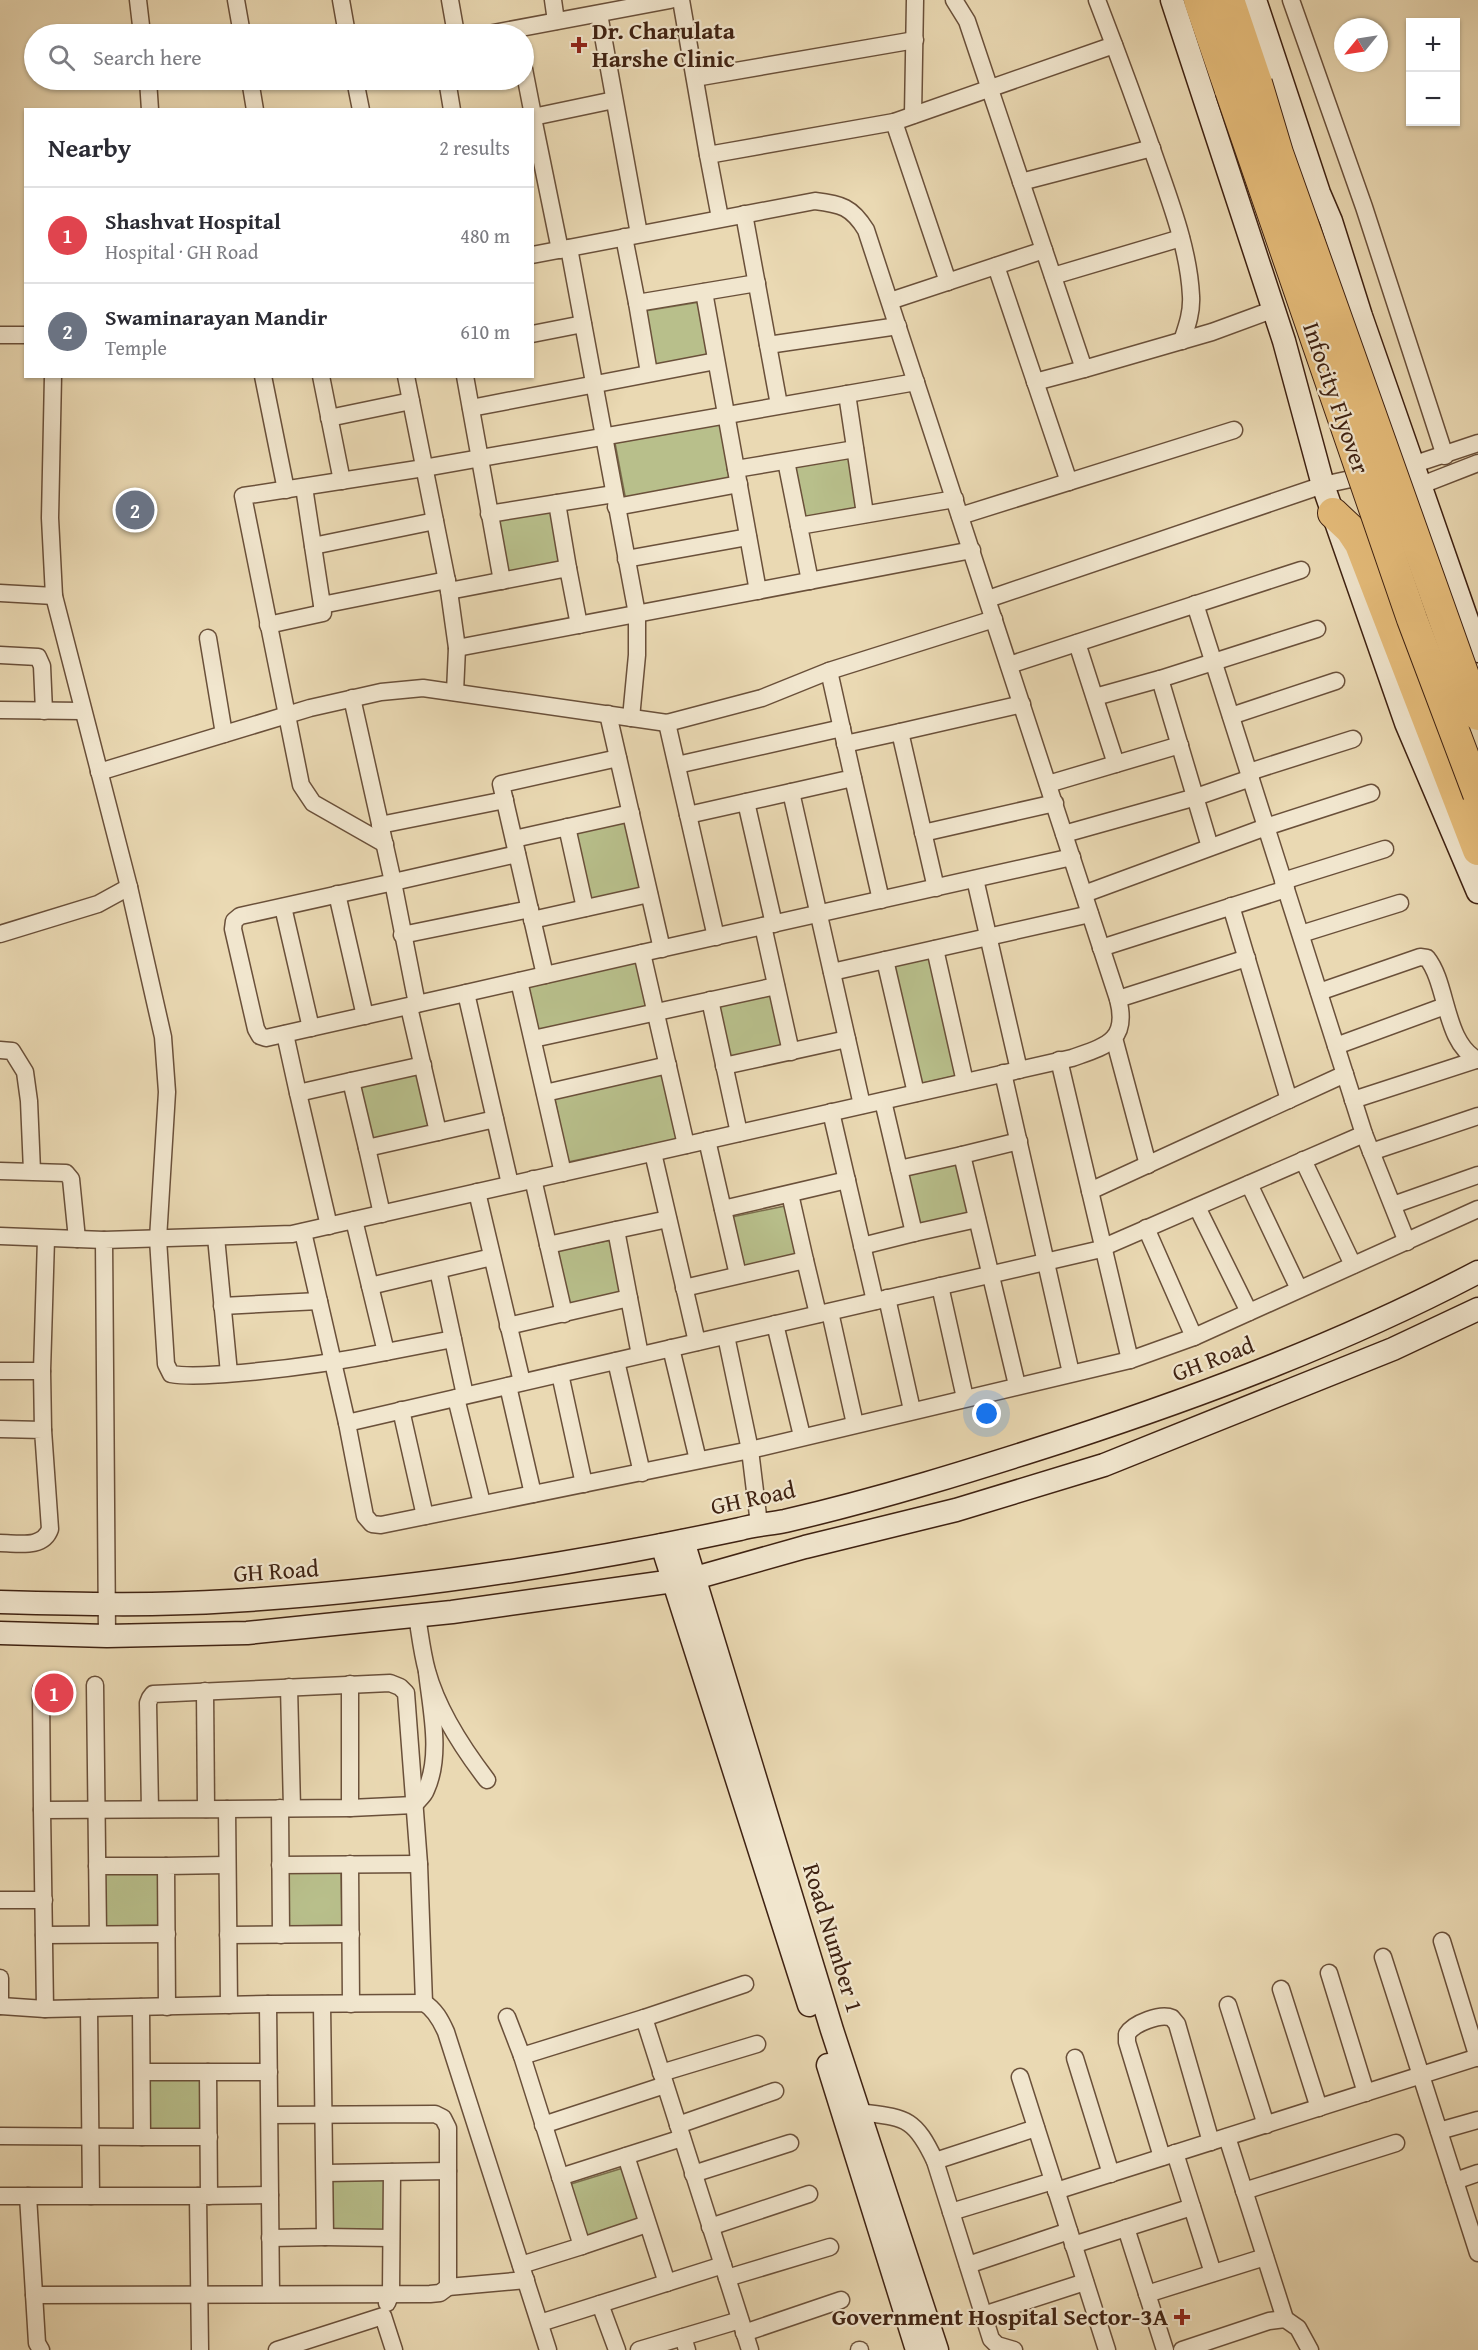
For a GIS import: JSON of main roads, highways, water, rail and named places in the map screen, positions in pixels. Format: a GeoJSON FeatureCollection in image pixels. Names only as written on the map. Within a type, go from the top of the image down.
{"type":"FeatureCollection","features":[{"type":"Feature","properties":{"kind":"highway","name":"Infocity Flyover"},"geometry":{"type":"LineString","coordinates":[[1199,0],[1244,87],[1298,209],[1478,715]]}},
{"type":"Feature","properties":{"kind":"highway","name":"Infocity Flyover"},"geometry":{"type":"LineString","coordinates":[[1229,0],[1244,87],[1412,619],[1478,794]]}},
{"type":"Feature","properties":{"kind":"highway"},"geometry":{"type":"LineString","coordinates":[[1333,513],[1350,529],[1360,544],[1478,850]]}},
{"type":"Feature","properties":{"kind":"place","name":"Dr. Charulata Harshe Clinic"},"geometry":{"type":"Point","coordinates":[579,45]}},
{"type":"Feature","properties":{"kind":"place","name":"Swaminarayan Mandir"},"geometry":{"type":"Point","coordinates":[135,510]}},
{"type":"Feature","properties":{"kind":"place","name":"Shashvat Hospital"},"geometry":{"type":"Point","coordinates":[54,1693]}},
{"type":"Feature","properties":{"kind":"place","name":"Government Hospital Sector-3A"},"geometry":{"type":"Point","coordinates":[1182,2317]}}]}
